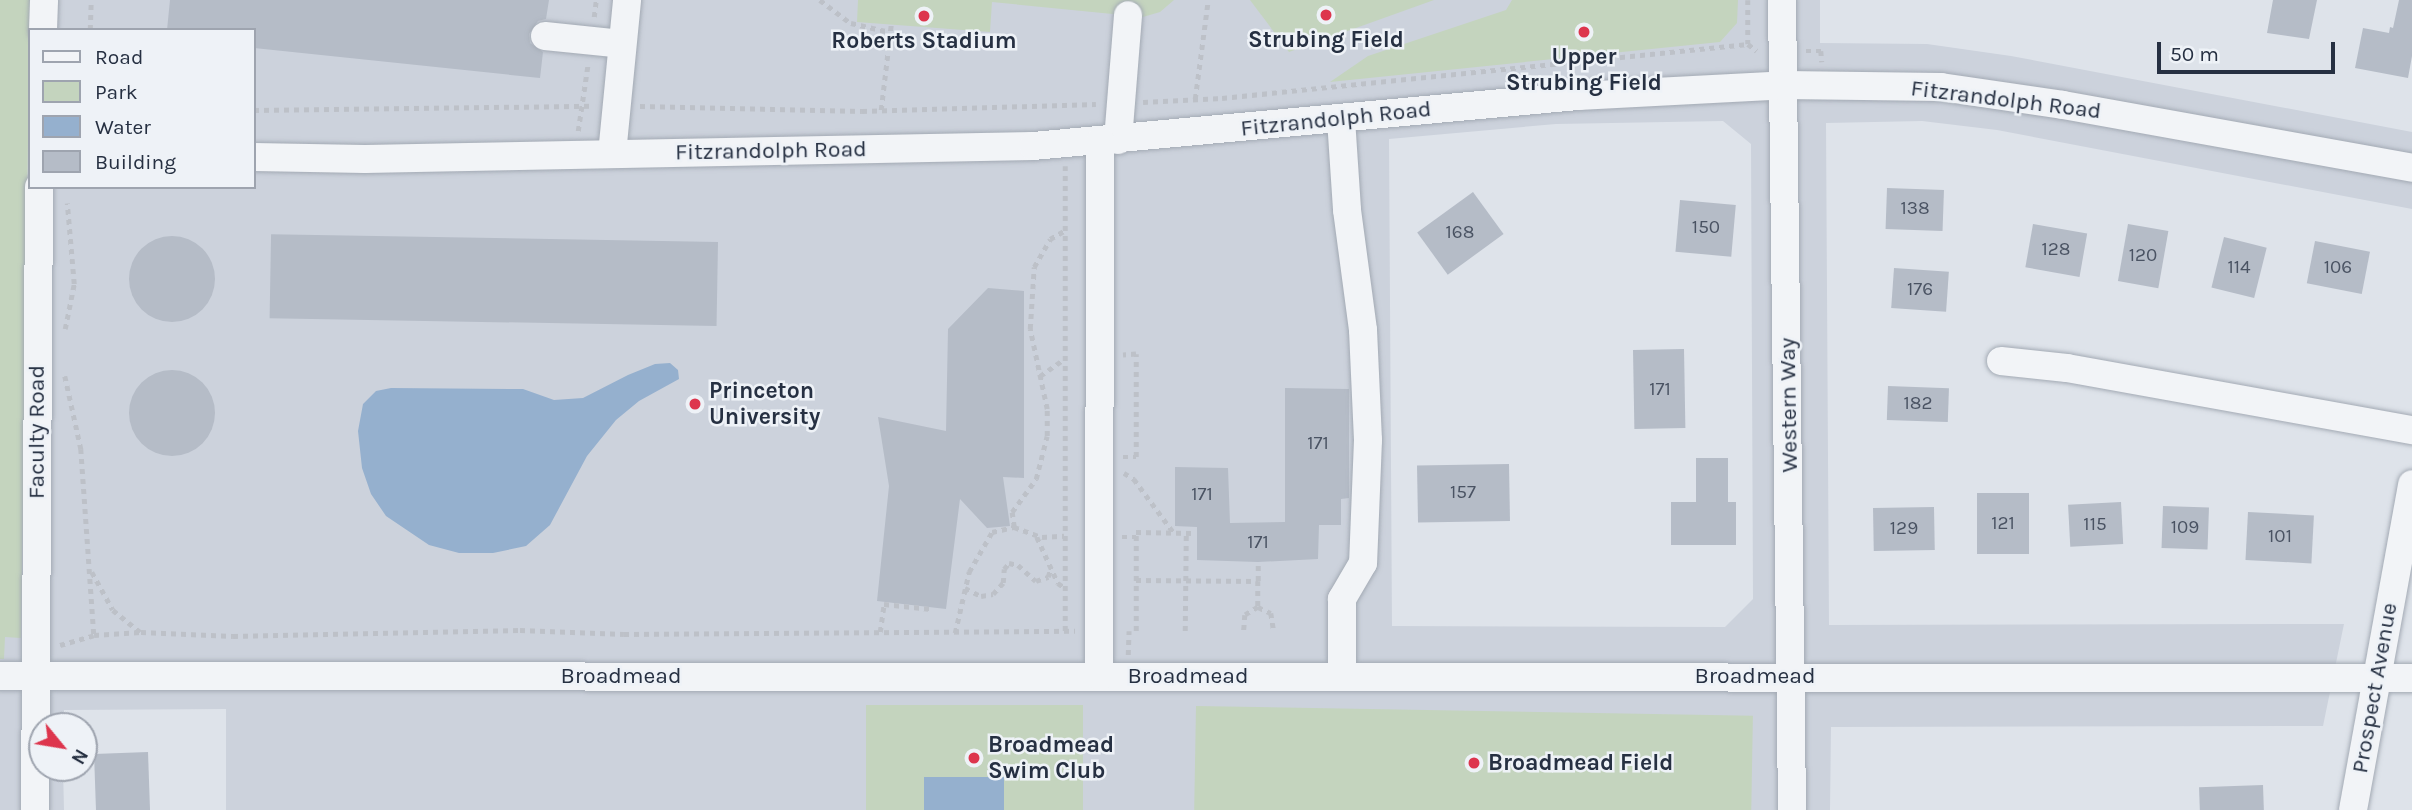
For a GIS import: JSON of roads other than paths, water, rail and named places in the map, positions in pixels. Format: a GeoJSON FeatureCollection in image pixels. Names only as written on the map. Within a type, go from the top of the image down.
{"type":"FeatureCollection","features":[{"type":"Feature","properties":{"kind":"street"},"geometry":{"type":"LineString","coordinates":[[43,28],[44,0]]}},
{"type":"Feature","properties":{"kind":"street"},"geometry":{"type":"LineString","coordinates":[[612,154],[627,0]]}},
{"type":"Feature","properties":{"kind":"street","name":"Western Way"},"geometry":{"type":"LineString","coordinates":[[1782,0],[1792,810]]}},
{"type":"Feature","properties":{"kind":"street"},"geometry":{"type":"LineString","coordinates":[[1099,676],[1109,140],[1119,103],[1128,15]]}},
{"type":"Feature","properties":{"kind":"street"},"geometry":{"type":"LineString","coordinates":[[545,36],[622,44]]}},
{"type":"Feature","properties":{"kind":"street","name":"Fitzrandolph Road"},"geometry":{"type":"LineString","coordinates":[[256,157],[365,159],[933,149],[1109,140],[1578,96],[1785,85],[1941,87],[2063,105],[2412,169]]}},
{"type":"Feature","properties":{"kind":"street"},"geometry":{"type":"LineString","coordinates":[[1341,119],[1347,210],[1363,330],[1368,440],[1363,563],[1342,599],[1342,676]]}},
{"type":"Feature","properties":{"kind":"street","name":"Faculty Road"},"geometry":{"type":"LineString","coordinates":[[35,810],[39,189]]}},
{"type":"Feature","properties":{"kind":"street"},"geometry":{"type":"LineString","coordinates":[[2001,361],[2067,368],[2412,430]]}},
{"type":"Feature","properties":{"kind":"street","name":"Prospect Avenue"},"geometry":{"type":"LineString","coordinates":[[2353,810],[2412,484]]}},
{"type":"Feature","properties":{"kind":"street","name":"Broadmead"},"geometry":{"type":"LineString","coordinates":[[0,676],[2412,678]]}},
{"type":"Feature","properties":{"kind":"water"},"geometry":{"type":"Polygon","coordinates":[[[670,363],[678,370],[679,379],[639,401],[616,420],[587,456],[550,525],[526,546],[493,553],[459,553],[429,545],[386,516],[371,494],[362,468],[358,431],[363,404],[376,391],[391,388],[523,389],[554,400],[583,398],[655,364],[670,363]]]}},
{"type":"Feature","properties":{"kind":"water"},"geometry":{"type":"Polygon","coordinates":[[[924,777],[1004,777],[1004,810],[924,810],[924,777]]]}},
{"type":"Feature","properties":{"kind":"place","name":"Strubing Field"},"geometry":{"type":"Point","coordinates":[1326,15]}},
{"type":"Feature","properties":{"kind":"place","name":"Roberts Stadium"},"geometry":{"type":"Point","coordinates":[924,16]}},
{"type":"Feature","properties":{"kind":"place","name":"Upper Strubing Field"},"geometry":{"type":"Point","coordinates":[1584,32]}},
{"type":"Feature","properties":{"kind":"place","name":"Princeton University"},"geometry":{"type":"Point","coordinates":[695,404]}},
{"type":"Feature","properties":{"kind":"place","name":"Broadmead Swim Club"},"geometry":{"type":"Point","coordinates":[974,758]}},
{"type":"Feature","properties":{"kind":"place","name":"Broadmead Field"},"geometry":{"type":"Point","coordinates":[1474,763]}}]}
